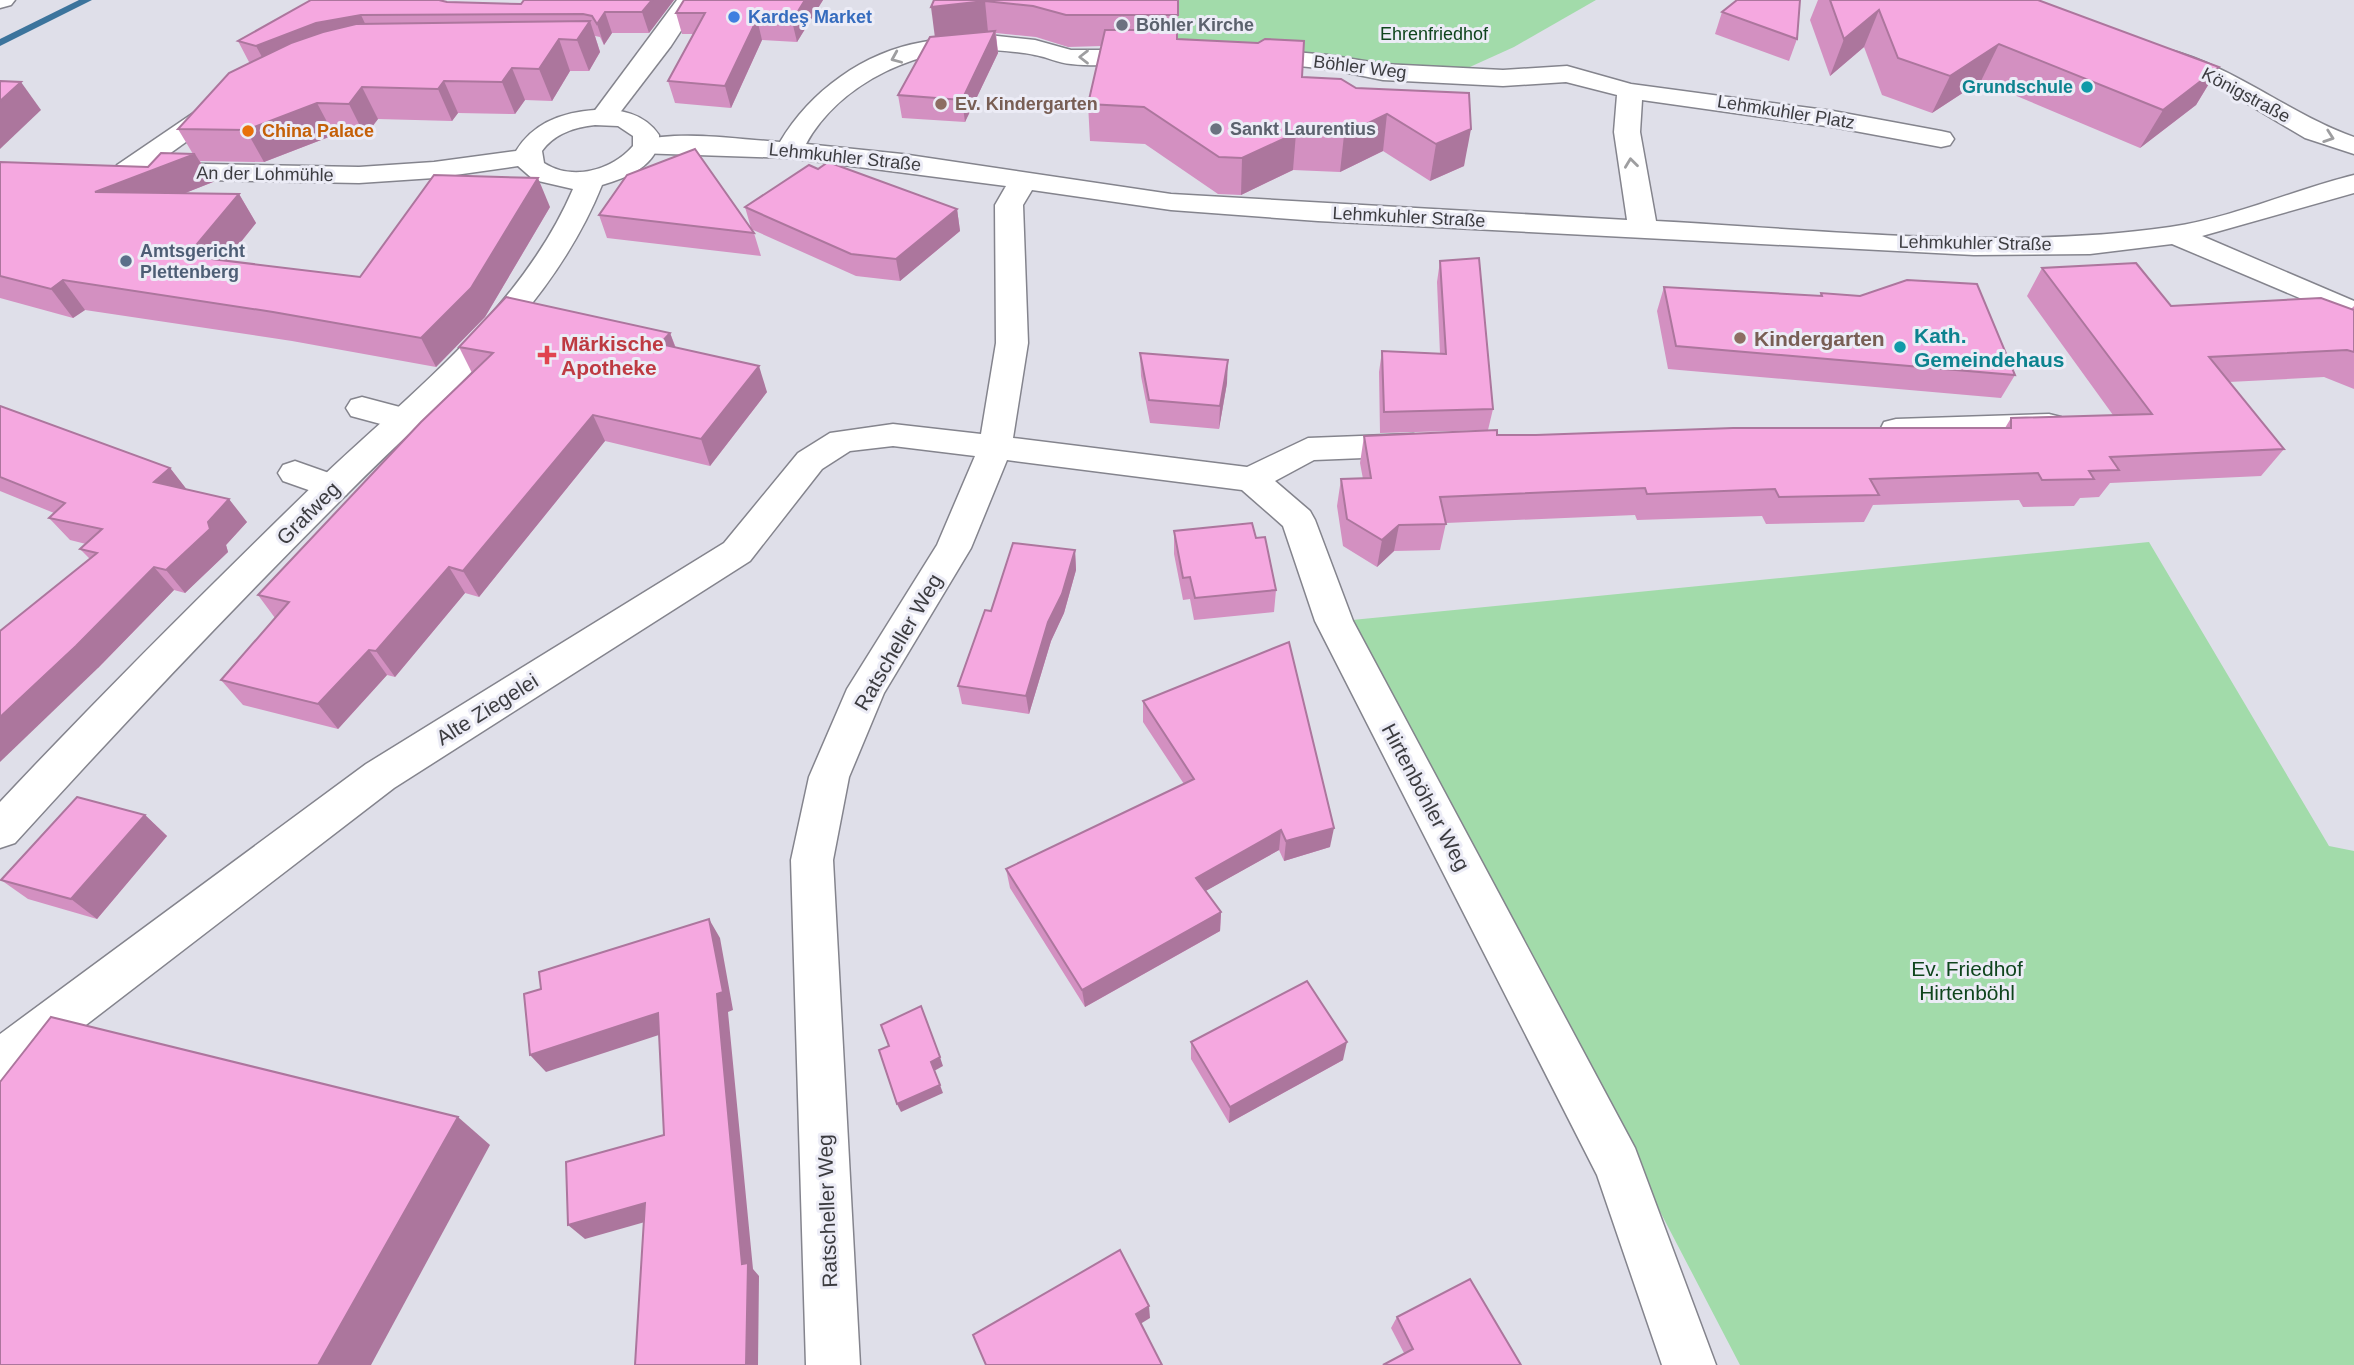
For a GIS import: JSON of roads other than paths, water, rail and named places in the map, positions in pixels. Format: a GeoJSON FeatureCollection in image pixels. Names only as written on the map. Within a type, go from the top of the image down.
{"type":"FeatureCollection","features":[{"type":"Feature","properties":{"kind":"street"},"geometry":{"type":"LineString","coordinates":[[603,117],[662,41],[689,0]]}},
{"type":"Feature","properties":{"kind":"street"},"geometry":{"type":"LineString","coordinates":[[789,150],[807,118],[836,91],[877,66],[923,49],[988,42],[1035,47],[1070,57],[1176,57]]}},
{"type":"Feature","properties":{"kind":"street","name":"Königstraße"},"geometry":{"type":"LineString","coordinates":[[2143,46],[2230,83],[2314,132],[2354,146]]}},
{"type":"Feature","properties":{"kind":"street","name":"Böhler Weg"},"geometry":{"type":"LineString","coordinates":[[1225,56],[1328,62],[1383,72],[1470,77]]}},
{"type":"Feature","properties":{"kind":"street","name":"Lehmkuhler Platz"},"geometry":{"type":"LineString","coordinates":[[1470,77],[1567,74],[1630,90],[1833,119],[1941,139]]}},
{"type":"Feature","properties":{"kind":"street"},"geometry":{"type":"LineString","coordinates":[[1630,90],[1627,132],[1643,230]]}},
{"type":"Feature","properties":{"kind":"street"},"geometry":{"type":"LineString","coordinates":[[127,171],[239,93]]}},
{"type":"Feature","properties":{"kind":"street"},"geometry":{"type":"LineString","coordinates":[[603,117],[627,120],[638,126],[646,135],[646,147],[626,166],[591,178],[551,177],[533,168],[528,157],[534,142],[551,129],[576,120],[603,117]]}},
{"type":"Feature","properties":{"kind":"street","name":"Lehmkuhler Straße"},"geometry":{"type":"LineString","coordinates":[[646,147],[695,145],[789,150],[902,162],[1185,203],[1975,246],[2090,245],[2175,235],[2325,194],[2354,183]]}},
{"type":"Feature","properties":{"kind":"street","name":"An der Lohmühle"},"geometry":{"type":"LineString","coordinates":[[100,170],[359,175],[434,170],[528,157]]}},
{"type":"Feature","properties":{"kind":"street","name":"Grafweg"},"geometry":{"type":"LineString","coordinates":[[0,830],[334,487],[481,341],[553,259],[583,206],[591,178]]}},
{"type":"Feature","properties":{"kind":"street","name":"Ratscheller Weg"},"geometry":{"type":"LineString","coordinates":[[833,1365],[812,860],[830,777],[866,689],[953,548],[995,446],[1005,401],[1012,343],[1009,205],[1023,181]]}},
{"type":"Feature","properties":{"kind":"street","name":"Lehmkuhler Straße"},"geometry":{"type":"LineString","coordinates":[[2175,235],[2354,312]]}},
{"type":"Feature","properties":{"kind":"street"},"geometry":{"type":"LineString","coordinates":[[362,408],[403,419]]}},
{"type":"Feature","properties":{"kind":"street"},"geometry":{"type":"LineString","coordinates":[[1867,431],[2049,425]]}},
{"type":"Feature","properties":{"kind":"street","name":"Alte Ziegelei"},"geometry":{"type":"LineString","coordinates":[[0,1062],[380,776],[737,552],[810,461],[842,441],[893,435],[995,446]]}},
{"type":"Feature","properties":{"kind":"street"},"geometry":{"type":"LineString","coordinates":[[995,446],[1251,479],[1308,449],[1448,444]]}},
{"type":"Feature","properties":{"kind":"street"},"geometry":{"type":"LineString","coordinates":[[295,473],[334,487]]}},
{"type":"Feature","properties":{"kind":"street","name":"Hirtenböhler Weg"},"geometry":{"type":"LineString","coordinates":[[1251,479],[1298,520],[1334,621],[1618,1165],[1689,1365]]}},
{"type":"Feature","properties":{"kind":"waterway"},"geometry":{"type":"LineString","coordinates":[[0,43],[87,0]]}},
{"type":"Feature","properties":{"kind":"place","name":"Kardeş Market"},"geometry":{"type":"Point","coordinates":[734,17]}},
{"type":"Feature","properties":{"kind":"place","name":"Böhler Kirche"},"geometry":{"type":"Point","coordinates":[1122,25]}},
{"type":"Feature","properties":{"kind":"place","name":"Grundschule"},"geometry":{"type":"Point","coordinates":[2087,87]}},
{"type":"Feature","properties":{"kind":"place","name":"Ev. Kindergarten"},"geometry":{"type":"Point","coordinates":[941,104]}},
{"type":"Feature","properties":{"kind":"place","name":"Sankt Laurentius"},"geometry":{"type":"Point","coordinates":[1216,129]}},
{"type":"Feature","properties":{"kind":"place","name":"China Palace"},"geometry":{"type":"Point","coordinates":[248,131]}},
{"type":"Feature","properties":{"kind":"place","name":"Amtsgericht Plettenberg"},"geometry":{"type":"Point","coordinates":[126,261]}},
{"type":"Feature","properties":{"kind":"place","name":"Kindergarten"},"geometry":{"type":"Point","coordinates":[1740,338]}},
{"type":"Feature","properties":{"kind":"place","name":"Kath. Gemeindehaus"},"geometry":{"type":"Point","coordinates":[1900,347]}},
{"type":"Feature","properties":{"kind":"place","name":"Märkische Apotheke"},"geometry":{"type":"Point","coordinates":[547,355]}},
{"type":"Feature","properties":{"kind":"park label","name":"Ehrenfriedhof"},"geometry":{"type":"Point","coordinates":[1434,34]}},
{"type":"Feature","properties":{"kind":"park label","name":"Ev. Friedhof Hirtenböhl"},"geometry":{"type":"Point","coordinates":[1967,980]}}]}
